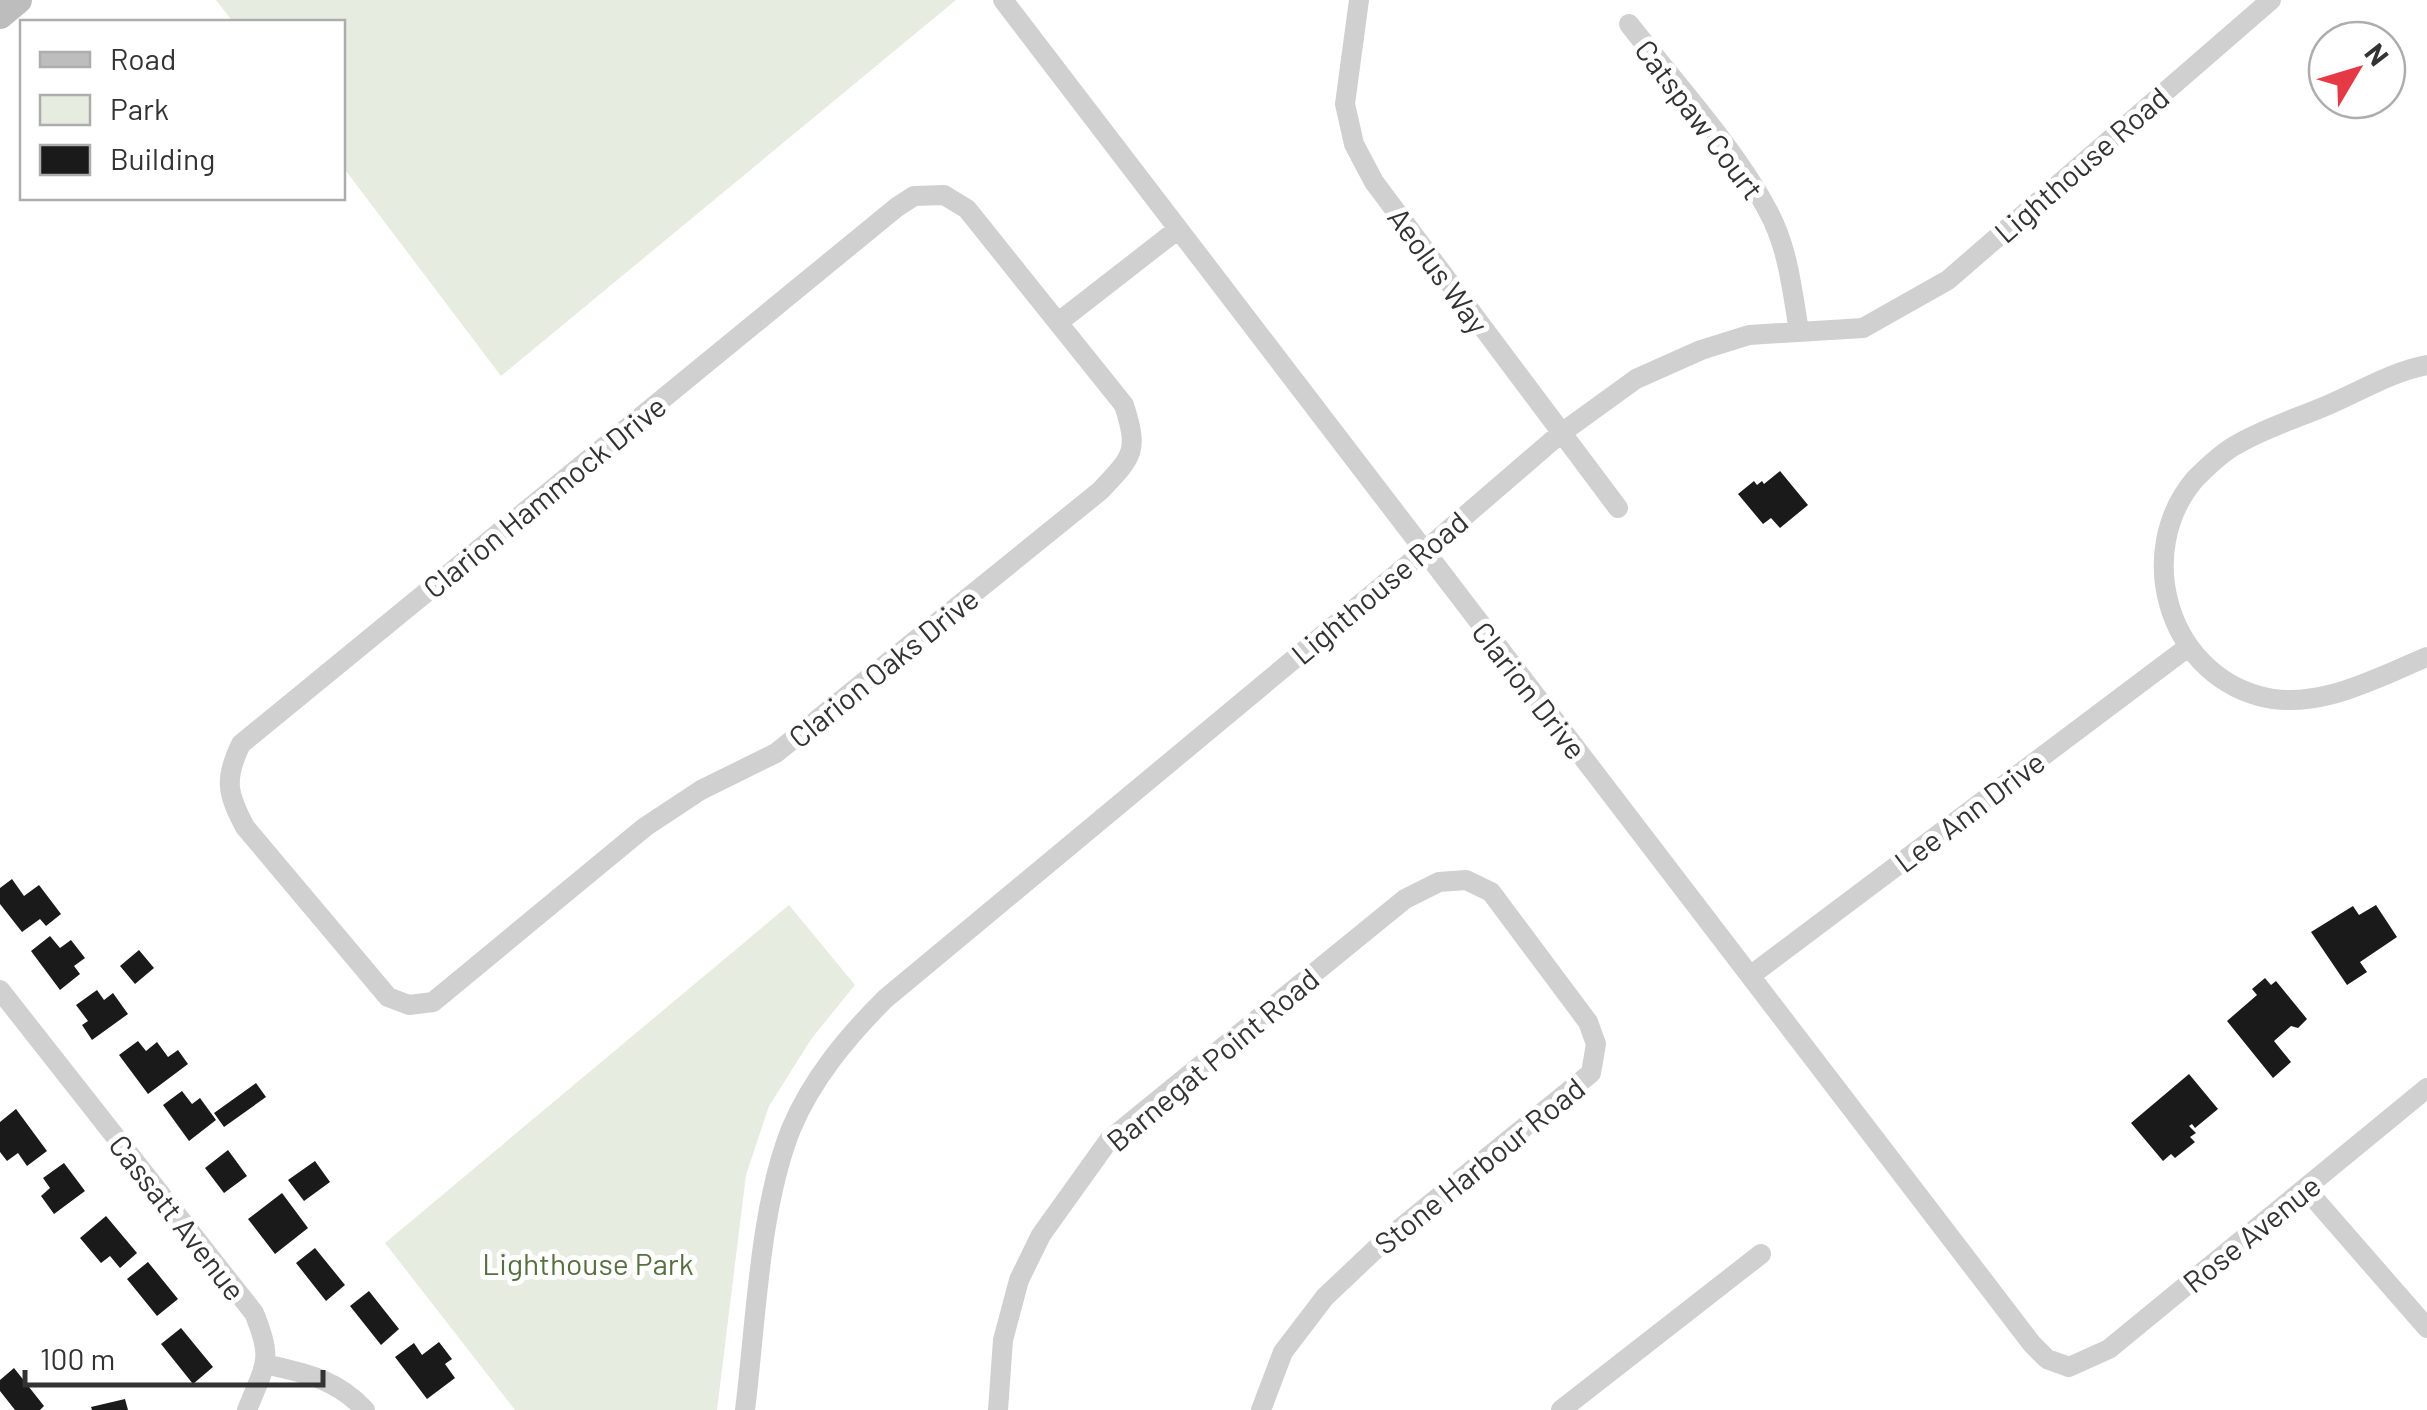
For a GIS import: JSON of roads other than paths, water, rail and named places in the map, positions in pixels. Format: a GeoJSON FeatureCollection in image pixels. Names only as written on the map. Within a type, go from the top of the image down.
{"type":"FeatureCollection","features":[{"type":"Feature","properties":{"kind":"main road"},"geometry":{"type":"LineString","coordinates":[[0,15],[18,0]]}},
{"type":"Feature","properties":{"kind":"street","name":"Clarion Drive"},"geometry":{"type":"LineString","coordinates":[[1003,0],[2032,1344],[2047,1359],[2068,1368]]}},
{"type":"Feature","properties":{"kind":"street","name":"Aeolus Way"},"geometry":{"type":"LineString","coordinates":[[1359,0],[1344,104],[1354,144],[1374,182],[1618,508]]}},
{"type":"Feature","properties":{"kind":"street","name":"Lighthouse Road"},"geometry":{"type":"LineString","coordinates":[[745,1410],[772,1186],[792,1127],[846,1038],[885,999],[1560,434],[1636,379],[1701,350],[1749,335],[1863,328],[1948,280],[2270,0]]}},
{"type":"Feature","properties":{"kind":"street","name":"Catspaw Court"},"geometry":{"type":"LineString","coordinates":[[1628,24],[1736,162],[1769,212],[1786,258],[1799,330]]}},
{"type":"Feature","properties":{"kind":"street","name":"Clarion Hammock Drive"},"geometry":{"type":"LineString","coordinates":[[372,981],[245,826],[230,800],[229,770],[241,744],[914,196],[944,195],[967,208],[1060,321]]}},
{"type":"Feature","properties":{"kind":"street"},"geometry":{"type":"LineString","coordinates":[[1060,321],[1177,230]]}},
{"type":"Feature","properties":{"kind":"street","name":"Clarion Oaks Drive"},"geometry":{"type":"LineString","coordinates":[[372,981],[388,997],[410,1005],[433,1002],[645,827],[701,790],[776,753],[1100,491],[1124,466],[1134,438],[1124,405],[1060,321]]}},
{"type":"Feature","properties":{"kind":"street"},"geometry":{"type":"LineString","coordinates":[[2427,365],[2235,446],[2195,480],[2173,516],[2161,560],[2172,614],[2188,647],[2224,682],[2261,697],[2338,694],[2427,656]]}},
{"type":"Feature","properties":{"kind":"street","name":"Lee Ann Drive"},"geometry":{"type":"LineString","coordinates":[[1750,976],[2188,647]]}},
{"type":"Feature","properties":{"kind":"street","name":"Stone Harbour Road"},"geometry":{"type":"LineString","coordinates":[[1260,1410],[1283,1352],[1325,1297],[1381,1244],[1591,1073],[1596,1044],[1588,1022],[1490,892],[1466,880],[1439,882],[1405,899]]}},
{"type":"Feature","properties":{"kind":"street","name":"Barnegat Point Road"},"geometry":{"type":"LineString","coordinates":[[998,1410],[1003,1340],[1019,1280],[1041,1234],[1108,1140],[1405,899]]}},
{"type":"Feature","properties":{"kind":"street","name":"Cassatt Avenue"},"geometry":{"type":"LineString","coordinates":[[0,990],[254,1314],[267,1344],[266,1364]]}},
{"type":"Feature","properties":{"kind":"street","name":"Rose Avenue"},"geometry":{"type":"LineString","coordinates":[[2068,1368],[2109,1349],[2427,1088]]}},
{"type":"Feature","properties":{"kind":"street"},"geometry":{"type":"LineString","coordinates":[[2305,1188],[2427,1328]]}},
{"type":"Feature","properties":{"kind":"street"},"geometry":{"type":"LineString","coordinates":[[1561,1410],[1761,1254]]}},
{"type":"Feature","properties":{"kind":"street"},"geometry":{"type":"LineString","coordinates":[[247,1410],[266,1364],[307,1373],[348,1392],[365,1410]]}},
{"type":"Feature","properties":{"kind":"park label","name":"Lighthouse Park"},"geometry":{"type":"Point","coordinates":[588,1263]}}]}
